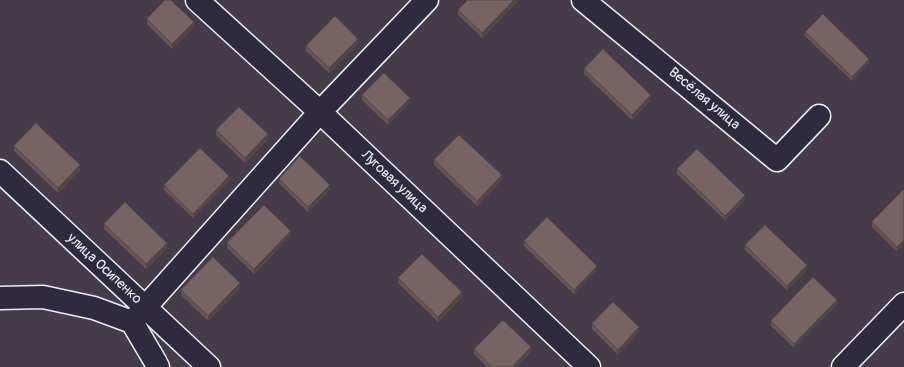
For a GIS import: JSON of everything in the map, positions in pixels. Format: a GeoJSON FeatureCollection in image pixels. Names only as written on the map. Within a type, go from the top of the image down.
{"type":"FeatureCollection","features":[{"type":"Feature","properties":{"kind":"street","name":"Луговая улица"},"geometry":{"type":"LineString","coordinates":[[197,0],[320,112],[589,367]]}},
{"type":"Feature","properties":{"kind":"street"},"geometry":{"type":"LineString","coordinates":[[138,315],[320,112],[427,0]]}},
{"type":"Feature","properties":{"kind":"street","name":"Весёлая улица"},"geometry":{"type":"LineString","coordinates":[[583,0],[777,160],[819,116]]}},
{"type":"Feature","properties":{"kind":"street","name":"улица Осипенко"},"geometry":{"type":"LineString","coordinates":[[0,171],[138,315],[209,367]]}},
{"type":"Feature","properties":{"kind":"street"},"geometry":{"type":"LineString","coordinates":[[0,298],[43,297],[94,308],[138,315]]}},
{"type":"Feature","properties":{"kind":"street"},"geometry":{"type":"LineString","coordinates":[[844,367],[902,310]]}},
{"type":"Feature","properties":{"kind":"street"},"geometry":{"type":"LineString","coordinates":[[138,315],[158,367]]}},
{"type":"Feature","properties":{"kind":"building"},"geometry":{"type":"Polygon","coordinates":[[[165,0],[171,0],[194,22],[172,44],[147,19],[165,0]]]}},
{"type":"Feature","properties":{"kind":"building"},"geometry":{"type":"Polygon","coordinates":[[[468,0],[514,0],[482,33],[458,10],[468,0]]]}},
{"type":"Feature","properties":{"kind":"building"},"geometry":{"type":"Polygon","coordinates":[[[823,14],[869,59],[852,77],[805,32],[823,14]]]}},
{"type":"Feature","properties":{"kind":"building"},"geometry":{"type":"Polygon","coordinates":[[[335,16],[358,39],[329,68],[306,46],[335,16]]]}},
{"type":"Feature","properties":{"kind":"building"},"geometry":{"type":"Polygon","coordinates":[[[603,49],[651,95],[632,115],[584,69],[603,49]]]}},
{"type":"Feature","properties":{"kind":"building"},"geometry":{"type":"Polygon","coordinates":[[[384,73],[410,98],[388,120],[362,95],[384,73]]]}},
{"type":"Feature","properties":{"kind":"building"},"geometry":{"type":"Polygon","coordinates":[[[239,107],[268,134],[245,158],[216,130],[239,107]]]}},
{"type":"Feature","properties":{"kind":"building"},"geometry":{"type":"Polygon","coordinates":[[[36,123],[80,165],[58,188],[14,146],[36,123]]]}},
{"type":"Feature","properties":{"kind":"building"},"geometry":{"type":"Polygon","coordinates":[[[459,135],[502,175],[477,201],[434,160],[459,135]]]}},
{"type":"Feature","properties":{"kind":"building"},"geometry":{"type":"Polygon","coordinates":[[[200,148],[229,176],[193,214],[164,185],[200,148]]]}},
{"type":"Feature","properties":{"kind":"building"},"geometry":{"type":"Polygon","coordinates":[[[697,149],[745,195],[725,216],[677,169],[697,149]]]}},
{"type":"Feature","properties":{"kind":"building"},"geometry":{"type":"Polygon","coordinates":[[[300,156],[330,185],[308,207],[279,179],[300,156]]]}},
{"type":"Feature","properties":{"kind":"building"},"geometry":{"type":"Polygon","coordinates":[[[904,189],[904,240],[897,247],[872,222],[904,189]]]}},
{"type":"Feature","properties":{"kind":"building"},"geometry":{"type":"Polygon","coordinates":[[[125,202],[167,243],[146,264],[104,224],[125,202]]]}},
{"type":"Feature","properties":{"kind":"building"},"geometry":{"type":"Polygon","coordinates":[[[264,205],[291,231],[254,269],[227,243],[264,205]]]}},
{"type":"Feature","properties":{"kind":"building"},"geometry":{"type":"Polygon","coordinates":[[[547,217],[597,266],[574,290],[524,241],[547,217]]]}},
{"type":"Feature","properties":{"kind":"building"},"geometry":{"type":"Polygon","coordinates":[[[765,225],[807,265],[787,286],[745,245],[765,225]]]}},
{"type":"Feature","properties":{"kind":"building"},"geometry":{"type":"Polygon","coordinates":[[[422,254],[462,292],[438,317],[398,278],[422,254]]]}},
{"type":"Feature","properties":{"kind":"building"},"geometry":{"type":"Polygon","coordinates":[[[213,257],[240,283],[208,316],[181,290],[213,257]]]}},
{"type":"Feature","properties":{"kind":"building"},"geometry":{"type":"Polygon","coordinates":[[[813,277],[837,300],[794,344],[771,321],[813,277]]]}},
{"type":"Feature","properties":{"kind":"building"},"geometry":{"type":"Polygon","coordinates":[[[613,302],[639,327],[618,350],[592,324],[613,302]]]}},
{"type":"Feature","properties":{"kind":"building"},"geometry":{"type":"Polygon","coordinates":[[[503,320],[531,347],[512,367],[492,367],[474,349],[503,320]]]}}]}
